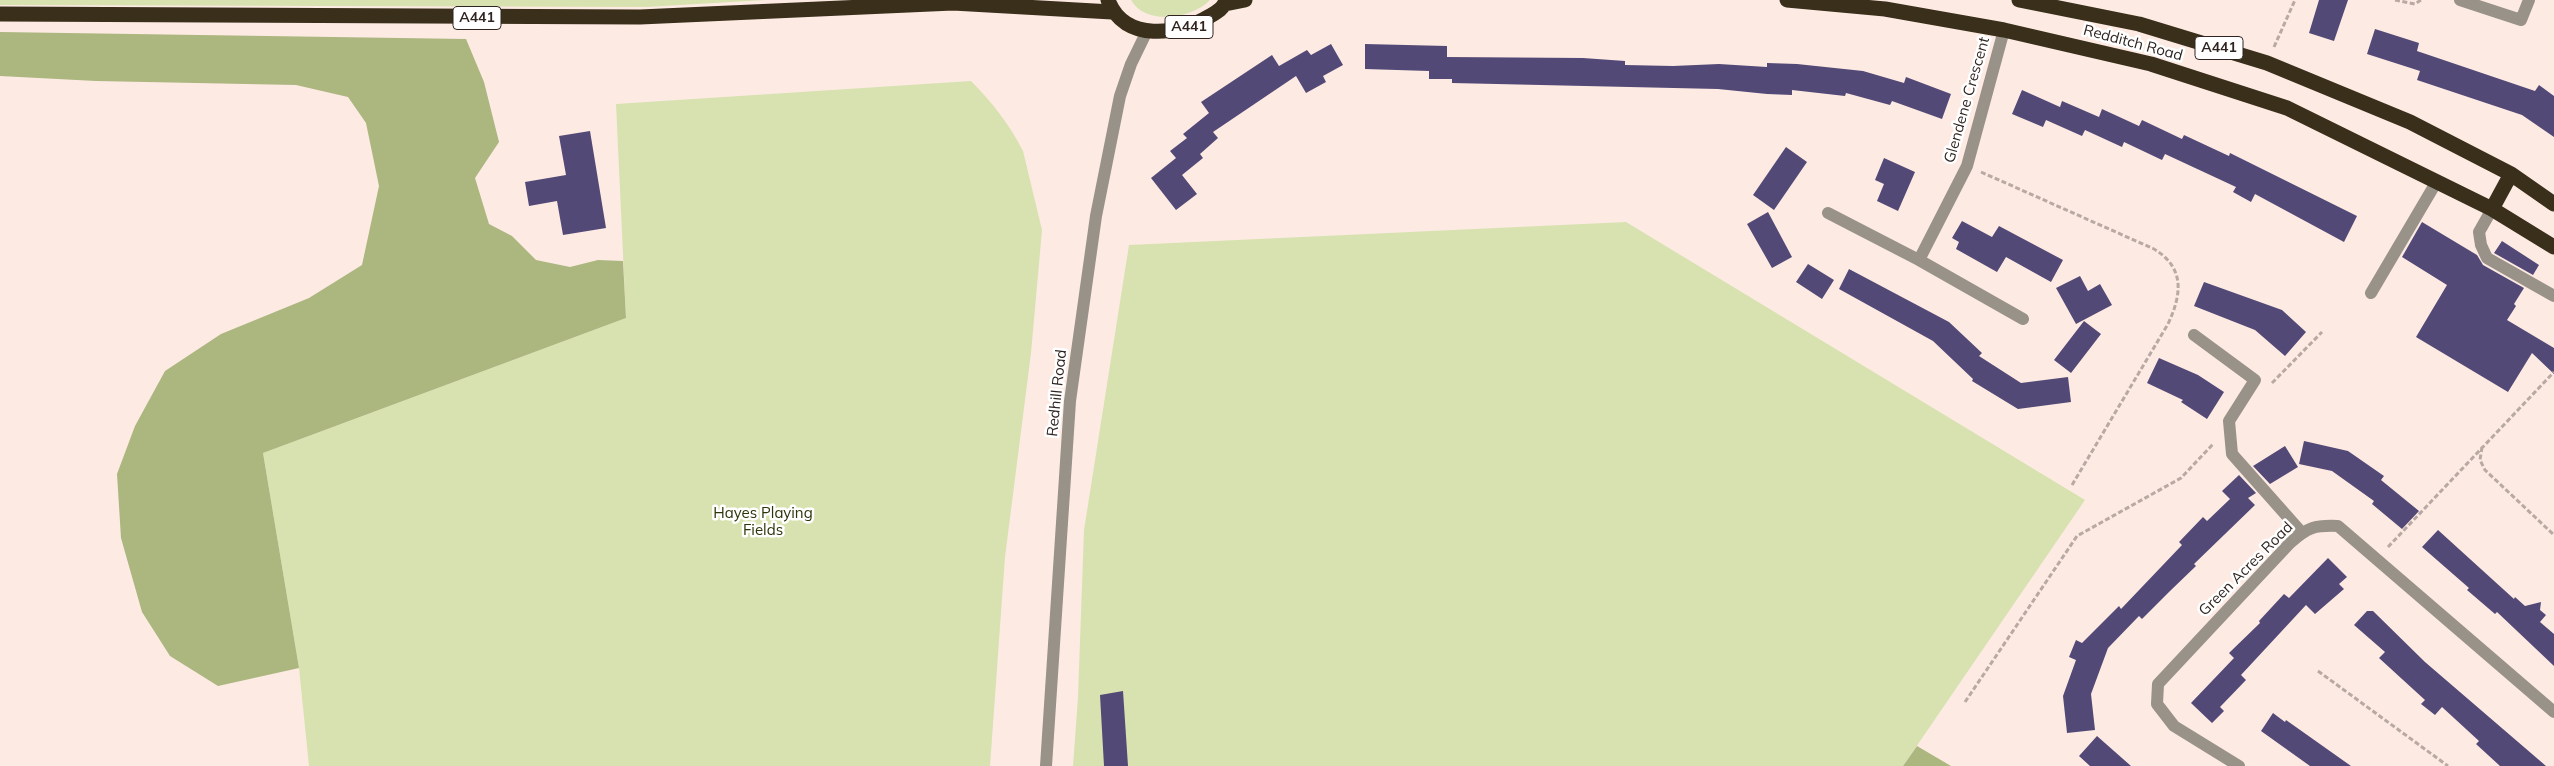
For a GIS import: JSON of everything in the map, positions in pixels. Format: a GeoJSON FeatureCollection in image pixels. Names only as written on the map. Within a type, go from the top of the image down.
{"type":"FeatureCollection","features":[{"type":"Feature","properties":{"kind":"highway"},"geometry":{"type":"LineString","coordinates":[[1226,2],[1245,0]]}},
{"type":"Feature","properties":{"kind":"highway","name":"Redditch Road"},"geometry":{"type":"LineString","coordinates":[[1787,0],[1885,9],[2004,30],[2151,64],[2287,108],[2492,209],[2554,247]]}},
{"type":"Feature","properties":{"kind":"highway","name":"Redditch Road"},"geometry":{"type":"LineString","coordinates":[[2019,0],[2139,24],[2266,63],[2410,122],[2511,174],[2554,204]]}},
{"type":"Feature","properties":{"kind":"highway","name":"A441"},"geometry":{"type":"LineString","coordinates":[[0,14],[630,17],[958,1],[1110,6],[1124,22],[1146,31],[1159,32],[1182,30],[1196,24],[1226,2]]}},
{"type":"Feature","properties":{"kind":"highway"},"geometry":{"type":"LineString","coordinates":[[2492,209],[2511,174]]}},
{"type":"Feature","properties":{"kind":"street"},"geometry":{"type":"LineString","coordinates":[[2460,0],[2521,20],[2529,0]]}},
{"type":"Feature","properties":{"kind":"street","name":"Glendene Crescent"},"geometry":{"type":"LineString","coordinates":[[1919,260],[1967,166],[2004,30]]}},
{"type":"Feature","properties":{"kind":"street","name":"Redhill Road"},"geometry":{"type":"LineString","coordinates":[[1046,766],[1072,391],[1096,216],[1120,96],[1131,64],[1146,31]]}},
{"type":"Feature","properties":{"kind":"street"},"geometry":{"type":"LineString","coordinates":[[2371,292],[2437,182]]}},
{"type":"Feature","properties":{"kind":"street"},"geometry":{"type":"LineString","coordinates":[[2492,209],[2479,232],[2481,245],[2487,258],[2554,296]]}},
{"type":"Feature","properties":{"kind":"street"},"geometry":{"type":"LineString","coordinates":[[1828,213],[1919,260],[2023,319]]}},
{"type":"Feature","properties":{"kind":"street"},"geometry":{"type":"LineString","coordinates":[[2194,335],[2255,380],[2229,421],[2232,454],[2302,533]]}},
{"type":"Feature","properties":{"kind":"street","name":"Green Acres Road"},"geometry":{"type":"LineString","coordinates":[[2239,766],[2225,762],[2174,726],[2156,704],[2158,684],[2302,533],[2317,525],[2338,526],[2554,712]]}},
{"type":"Feature","properties":{"kind":"path"},"geometry":{"type":"LineString","coordinates":[[2266,63],[2295,0]]}},
{"type":"Feature","properties":{"kind":"path"},"geometry":{"type":"LineString","coordinates":[[2395,0],[2415,4],[2420,0]]}},
{"type":"Feature","properties":{"kind":"path"},"geometry":{"type":"LineString","coordinates":[[1967,166],[2154,249],[2168,258],[2176,273],[2179,289],[2176,306],[2168,324],[2072,485]]}},
{"type":"Feature","properties":{"kind":"path"},"geometry":{"type":"LineString","coordinates":[[2268,387],[2322,332]]}},
{"type":"Feature","properties":{"kind":"path"},"geometry":{"type":"LineString","coordinates":[[2377,559],[2554,372]]}},
{"type":"Feature","properties":{"kind":"path"},"geometry":{"type":"LineString","coordinates":[[1965,702],[2077,536],[2182,478],[2230,426]]}},
{"type":"Feature","properties":{"kind":"path"},"geometry":{"type":"LineString","coordinates":[[2482,446],[2480,460],[2485,470],[2554,535]]}},
{"type":"Feature","properties":{"kind":"path"},"geometry":{"type":"LineString","coordinates":[[2318,671],[2448,766]]}},
{"type":"Feature","properties":{"kind":"green space"},"geometry":{"type":"Polygon","coordinates":[[[0,0],[766,0],[646,7],[0,5],[0,0]]]}},
{"type":"Feature","properties":{"kind":"green space"},"geometry":{"type":"Polygon","coordinates":[[[1131,0],[1210,0],[1192,12],[1169,17],[1147,14],[1131,0]]]}},
{"type":"Feature","properties":{"kind":"green space"},"geometry":{"type":"Polygon","coordinates":[[[0,32],[466,39],[484,82],[499,142],[475,178],[489,224],[512,236],[536,260],[570,267],[598,260],[623,261],[626,318],[263,453],[299,668],[218,686],[170,656],[142,612],[121,538],[117,474],[135,426],[165,371],[221,334],[309,298],[362,265],[379,186],[366,123],[348,97],[296,85],[96,81],[0,76],[0,32]]]}},
{"type":"Feature","properties":{"kind":"green space","name":"Hayes Playing Fields"},"geometry":{"type":"Polygon","coordinates":[[[971,81],[1000,114],[1023,151],[1042,230],[1031,353],[1005,557],[990,766],[309,766],[299,668],[263,453],[626,318],[616,104],[971,81]]]}},
{"type":"Feature","properties":{"kind":"green space"},"geometry":{"type":"Polygon","coordinates":[[[1626,222],[2085,500],[1903,766],[1073,766],[1078,697],[1084,530],[1129,245],[1626,222]]]}},
{"type":"Feature","properties":{"kind":"green space"},"geometry":{"type":"Polygon","coordinates":[[[1917,746],[1951,766],[1903,766],[1917,746]]]}},
{"type":"Feature","properties":{"kind":"building"},"geometry":{"type":"Polygon","coordinates":[[[2319,0],[2348,0],[2334,41],[2309,33],[2319,0]]]}},
{"type":"Feature","properties":{"kind":"building"},"geometry":{"type":"Polygon","coordinates":[[[2375,29],[2419,43],[2417,51],[2535,91],[2539,85],[2554,96],[2554,137],[2522,115],[2417,80],[2420,71],[2367,54],[2375,29]]]}},
{"type":"Feature","properties":{"kind":"building"},"geometry":{"type":"Polygon","coordinates":[[[1331,44],[1343,65],[1323,76],[1326,82],[1306,93],[1296,76],[1213,132],[1218,138],[1200,154],[1203,158],[1182,175],[1197,194],[1176,210],[1151,178],[1176,158],[1170,151],[1187,138],[1183,134],[1209,113],[1201,102],[1272,55],[1279,66],[1307,50],[1311,55],[1331,44]]]}},
{"type":"Feature","properties":{"kind":"building"},"geometry":{"type":"Polygon","coordinates":[[[1365,44],[1447,46],[1447,57],[1583,58],[1625,61],[1625,65],[1673,66],[1719,64],[1767,67],[1767,63],[1797,64],[1863,71],[1904,83],[1906,77],[1951,94],[1942,119],[1892,101],[1890,105],[1846,93],[1845,96],[1792,90],[1792,95],[1718,89],[1452,83],[1452,79],[1429,79],[1429,71],[1365,69],[1365,44]]]}},
{"type":"Feature","properties":{"kind":"building"},"geometry":{"type":"Polygon","coordinates":[[[2022,90],[2060,107],[2062,101],[2099,117],[2102,109],[2139,126],[2142,120],[2182,139],[2184,135],[2229,156],[2230,153],[2357,216],[2344,242],[2255,194],[2251,202],[2233,192],[2236,187],[2165,154],[2162,160],[2124,142],[2122,147],[2085,130],[2082,136],[2046,120],[2043,127],[2012,114],[2022,90]]]}},
{"type":"Feature","properties":{"kind":"building"},"geometry":{"type":"Polygon","coordinates":[[[590,131],[606,228],[563,235],[557,201],[529,206],[525,182],[566,175],[559,136],[590,131]]]}},
{"type":"Feature","properties":{"kind":"building"},"geometry":{"type":"Polygon","coordinates":[[[1786,147],[1807,162],[1774,210],[1753,195],[1786,147]]]}},
{"type":"Feature","properties":{"kind":"building"},"geometry":{"type":"Polygon","coordinates":[[[1884,158],[1915,172],[1898,211],[1877,201],[1884,184],[1875,180],[1884,158]]]}},
{"type":"Feature","properties":{"kind":"building"},"geometry":{"type":"Polygon","coordinates":[[[1768,212],[1792,257],[1772,268],[1747,224],[1768,212]]]}},
{"type":"Feature","properties":{"kind":"building"},"geometry":{"type":"Polygon","coordinates":[[[1962,221],[1992,237],[1999,226],[2063,260],[2051,282],[2006,257],[1997,272],[1956,249],[1959,242],[1952,238],[1962,221]]]}},
{"type":"Feature","properties":{"kind":"building"},"geometry":{"type":"Polygon","coordinates":[[[2422,222],[2477,255],[2483,265],[2524,288],[2507,320],[2554,348],[2554,374],[2532,353],[2508,392],[2416,337],[2447,285],[2402,257],[2422,222]]]}},
{"type":"Feature","properties":{"kind":"building"},"geometry":{"type":"Polygon","coordinates":[[[2502,241],[2539,265],[2533,275],[2494,253],[2502,241]]]}},
{"type":"Feature","properties":{"kind":"building"},"geometry":{"type":"Polygon","coordinates":[[[1808,264],[1834,280],[1822,299],[1796,282],[1808,264]]]}},
{"type":"Feature","properties":{"kind":"building"},"geometry":{"type":"Polygon","coordinates":[[[1849,269],[1949,322],[1982,353],[1979,356],[2021,383],[2068,377],[2071,402],[2018,409],[1972,381],[1973,379],[1933,341],[1839,289],[1849,269]]]}},
{"type":"Feature","properties":{"kind":"building"},"geometry":{"type":"Polygon","coordinates":[[[2080,276],[2088,291],[2100,284],[2112,305],[2076,324],[2056,288],[2080,276]]]}},
{"type":"Feature","properties":{"kind":"building"},"geometry":{"type":"Polygon","coordinates":[[[2204,282],[2282,310],[2306,332],[2285,356],[2255,330],[2194,306],[2204,282]]]}},
{"type":"Feature","properties":{"kind":"building"},"geometry":{"type":"Polygon","coordinates":[[[2084,321],[2101,334],[2071,373],[2054,360],[2084,321]]]}},
{"type":"Feature","properties":{"kind":"building"},"geometry":{"type":"Polygon","coordinates":[[[2159,358],[2198,375],[2224,392],[2207,419],[2181,402],[2183,400],[2147,383],[2159,358]]]}},
{"type":"Feature","properties":{"kind":"building"},"geometry":{"type":"Polygon","coordinates":[[[2304,441],[2348,451],[2384,476],[2381,480],[2419,511],[2402,529],[2372,504],[2374,501],[2332,471],[2299,464],[2304,441]]]}},
{"type":"Feature","properties":{"kind":"building"},"geometry":{"type":"Polygon","coordinates":[[[2285,446],[2298,467],[2270,484],[2253,466],[2285,446]]]}},
{"type":"Feature","properties":{"kind":"building"},"geometry":{"type":"Polygon","coordinates":[[[2239,475],[2256,493],[2248,498],[2255,505],[2194,564],[2196,566],[2142,619],[2139,616],[2108,648],[2091,694],[2095,730],[2067,733],[2063,696],[2076,660],[2069,657],[2076,640],[2082,643],[2119,606],[2121,609],[2182,545],[2179,542],[2203,517],[2207,521],[2230,499],[2222,491],[2239,475]]]}},
{"type":"Feature","properties":{"kind":"building"},"geometry":{"type":"Polygon","coordinates":[[[2438,530],[2514,599],[2515,597],[2525,606],[2541,602],[2540,610],[2546,615],[2540,622],[2554,634],[2554,666],[2497,612],[2495,614],[2467,590],[2469,588],[2422,547],[2438,530]]]}},
{"type":"Feature","properties":{"kind":"building"},"geometry":{"type":"Polygon","coordinates":[[[2328,558],[2347,577],[2339,584],[2344,589],[2315,614],[2306,605],[2241,675],[2246,680],[2220,707],[2224,711],[2212,723],[2191,703],[2234,658],[2229,653],[2260,623],[2259,621],[2284,594],[2289,598],[2328,558]]]}},
{"type":"Feature","properties":{"kind":"building"},"geometry":{"type":"Polygon","coordinates":[[[2367,611],[2373,611],[2425,662],[2546,766],[2500,766],[2476,744],[2479,741],[2442,707],[2435,715],[2421,704],[2425,700],[2379,658],[2385,652],[2354,625],[2367,611]]]}},
{"type":"Feature","properties":{"kind":"building"},"geometry":{"type":"Polygon","coordinates":[[[1123,691],[1128,766],[1104,766],[1100,695],[1123,691]]]}},
{"type":"Feature","properties":{"kind":"building"},"geometry":{"type":"Polygon","coordinates":[[[2273,713],[2285,722],[2286,720],[2351,766],[2310,766],[2261,731],[2273,713]]]}},
{"type":"Feature","properties":{"kind":"building"},"geometry":{"type":"Polygon","coordinates":[[[2097,736],[2131,766],[2090,766],[2079,756],[2097,736]]]}}]}
